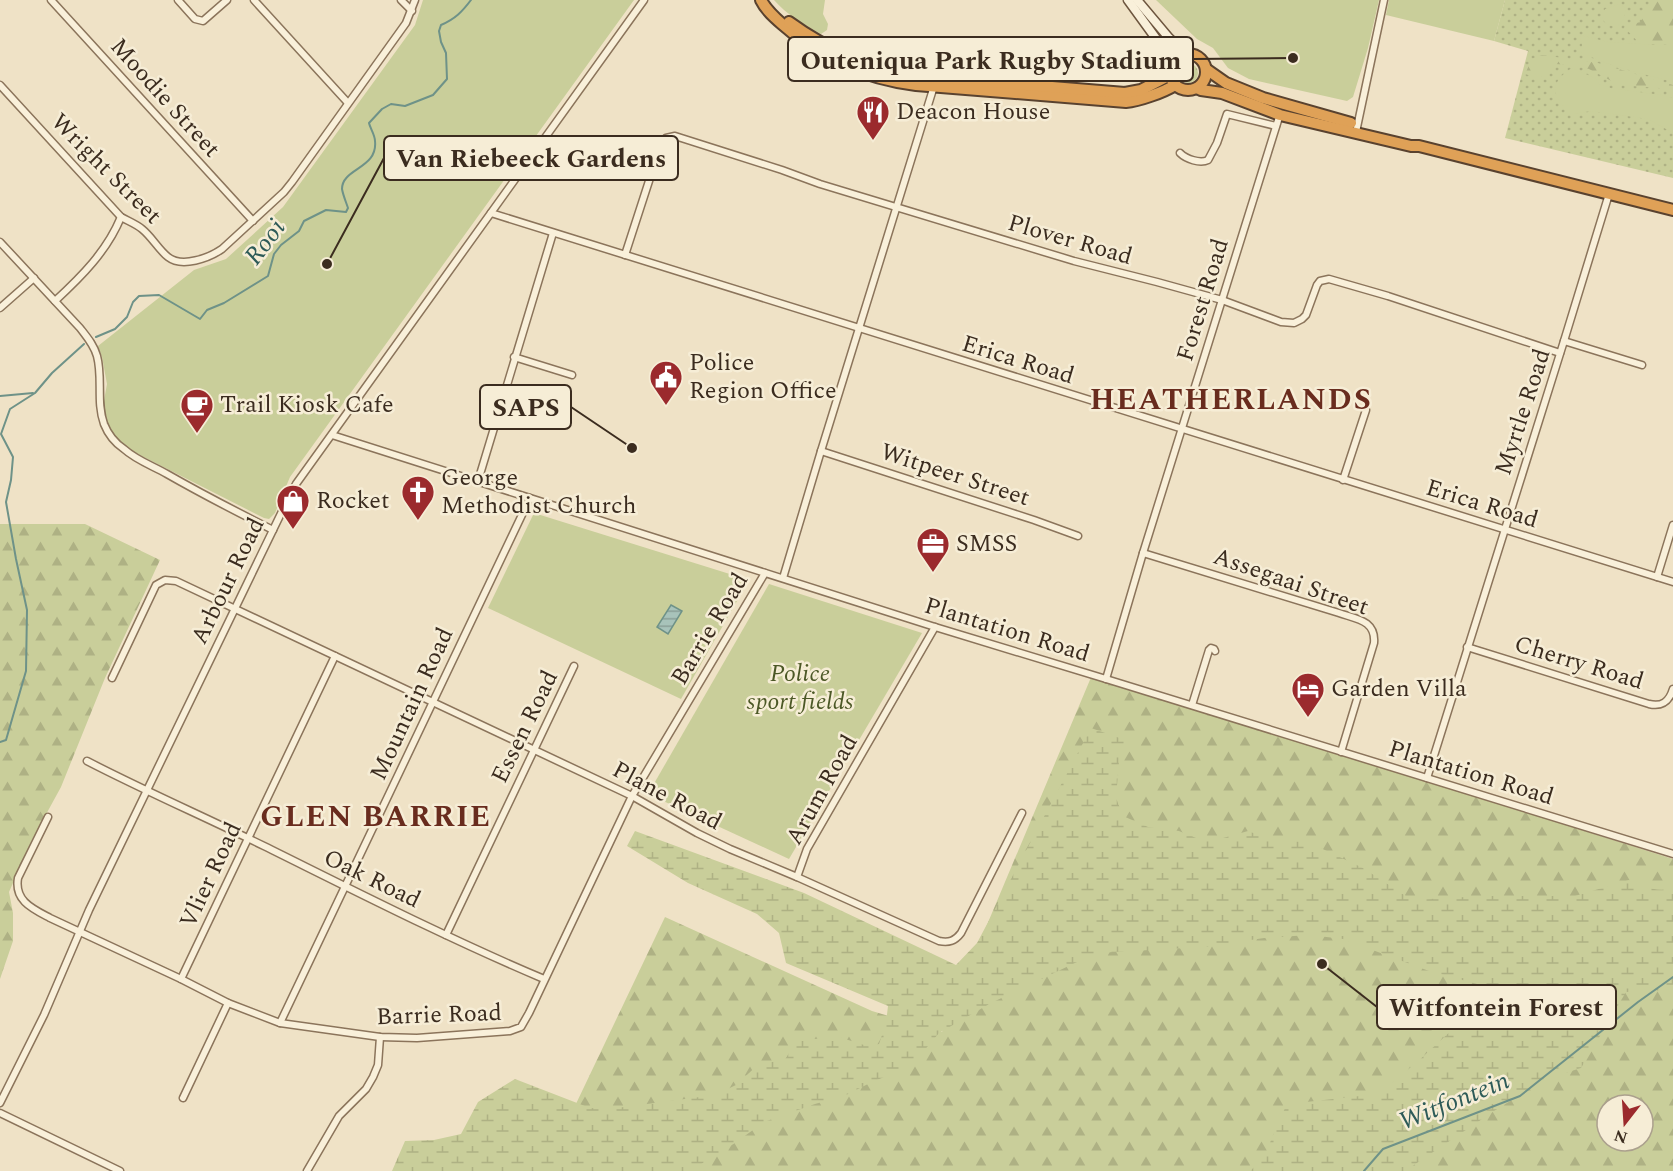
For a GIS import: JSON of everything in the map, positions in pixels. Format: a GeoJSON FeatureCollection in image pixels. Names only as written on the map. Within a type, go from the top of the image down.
{"type":"FeatureCollection","features":[{"type":"Feature","properties":{"kind":"highway"},"geometry":{"type":"LineString","coordinates":[[763,0],[773,16],[792,33],[828,57],[878,77],[905,83],[935,82],[1125,102],[1167,90],[1173,80]]}},
{"type":"Feature","properties":{"kind":"highway"},"geometry":{"type":"LineString","coordinates":[[1186,54],[1199,58],[1206,69],[1205,80],[1197,88],[1181,89],[1173,80],[1171,67],[1173,62],[1186,54]]}},
{"type":"Feature","properties":{"kind":"highway"},"geometry":{"type":"LineString","coordinates":[[1206,69],[1230,85],[1282,110]]}},
{"type":"Feature","properties":{"kind":"highway"},"geometry":{"type":"LineString","coordinates":[[1197,88],[1673,210]]}},
{"type":"Feature","properties":{"kind":"street","name":"Moodie Street"},"geometry":{"type":"LineString","coordinates":[[51,0],[253,221]]}},
{"type":"Feature","properties":{"kind":"street"},"geometry":{"type":"LineString","coordinates":[[178,0],[195,19],[203,21],[227,0]]}},
{"type":"Feature","properties":{"kind":"street"},"geometry":{"type":"LineString","coordinates":[[254,0],[348,103]]}},
{"type":"Feature","properties":{"kind":"street"},"geometry":{"type":"LineString","coordinates":[[401,0],[412,11]]}},
{"type":"Feature","properties":{"kind":"street"},"geometry":{"type":"LineString","coordinates":[[253,221],[292,182],[406,23],[415,0]]}},
{"type":"Feature","properties":{"kind":"street","name":"Arbour Road"},"geometry":{"type":"LineString","coordinates":[[0,1103],[296,484],[644,0]]}},
{"type":"Feature","properties":{"kind":"street"},"geometry":{"type":"LineString","coordinates":[[1128,0],[1173,62]]}},
{"type":"Feature","properties":{"kind":"street"},"geometry":{"type":"LineString","coordinates":[[1137,0],[1169,38],[1186,54]]}},
{"type":"Feature","properties":{"kind":"street"},"geometry":{"type":"LineString","coordinates":[[1357,129],[1384,0]]}},
{"type":"Feature","properties":{"kind":"street","name":"Barrie Road"},"geometry":{"type":"LineString","coordinates":[[783,578],[820,451],[935,82]]}},
{"type":"Feature","properties":{"kind":"street","name":"Wright Street"},"geometry":{"type":"LineString","coordinates":[[0,85],[121,217],[142,229],[169,258],[180,262],[212,255],[253,221]]}},
{"type":"Feature","properties":{"kind":"street","name":"Forest Road"},"geometry":{"type":"LineString","coordinates":[[1106,679],[1143,553],[1282,110]]}},
{"type":"Feature","properties":{"kind":"street"},"geometry":{"type":"LineString","coordinates":[[1180,153],[1184,157],[1201,162],[1208,160],[1217,143],[1227,114],[1276,126]]}},
{"type":"Feature","properties":{"kind":"street","name":"Plover Road"},"geometry":{"type":"LineString","coordinates":[[625,255],[663,140],[680,137],[897,208],[1074,261],[1222,300],[1281,322],[1294,324],[1298,322],[1306,315],[1317,285],[1325,279],[1335,279],[1560,353]]}},
{"type":"Feature","properties":{"kind":"street","name":"Myrtle Road"},"geometry":{"type":"LineString","coordinates":[[1427,778],[1608,194]]}},
{"type":"Feature","properties":{"kind":"street","name":"Erica Road"},"geometry":{"type":"LineString","coordinates":[[491,213],[1673,582]]}},
{"type":"Feature","properties":{"kind":"street"},"geometry":{"type":"LineString","coordinates":[[55,301],[96,260],[116,230],[121,217]]}},
{"type":"Feature","properties":{"kind":"street"},"geometry":{"type":"LineString","coordinates":[[478,481],[553,233]]}},
{"type":"Feature","properties":{"kind":"street"},"geometry":{"type":"LineString","coordinates":[[0,242],[87,336],[98,365],[102,416],[107,430],[121,447],[196,491],[273,530]]}},
{"type":"Feature","properties":{"kind":"street"},"geometry":{"type":"LineString","coordinates":[[0,308],[34,278]]}},
{"type":"Feature","properties":{"kind":"street"},"geometry":{"type":"LineString","coordinates":[[1564,341],[1642,365]]}},
{"type":"Feature","properties":{"kind":"street"},"geometry":{"type":"LineString","coordinates":[[514,357],[572,375]]}},
{"type":"Feature","properties":{"kind":"street"},"geometry":{"type":"LineString","coordinates":[[1343,480],[1366,410]]}},
{"type":"Feature","properties":{"kind":"street","name":"Plantation Road"},"geometry":{"type":"LineString","coordinates":[[332,435],[935,627],[1673,854]]}},
{"type":"Feature","properties":{"kind":"street","name":"Witpeer Street"},"geometry":{"type":"LineString","coordinates":[[820,451],[1078,536]]}},
{"type":"Feature","properties":{"kind":"street","name":"Mountain Road"},"geometry":{"type":"LineString","coordinates":[[280,1023],[530,498]]}},
{"type":"Feature","properties":{"kind":"street"},"geometry":{"type":"LineString","coordinates":[[1657,577],[1673,525]]}},
{"type":"Feature","properties":{"kind":"street","name":"Assegaai Street"},"geometry":{"type":"LineString","coordinates":[[1143,553],[1339,613],[1365,622],[1371,627],[1375,635],[1374,643],[1341,752]]}},
{"type":"Feature","properties":{"kind":"street","name":"Barrie Road"},"geometry":{"type":"LineString","coordinates":[[48,817],[17,883],[22,900],[33,909],[228,1003],[280,1023],[380,1037],[417,1038],[516,1030],[524,1022],[632,796],[765,573]]}},
{"type":"Feature","properties":{"kind":"street","name":"Plane Road"},"geometry":{"type":"LineString","coordinates":[[112,678],[156,585],[165,580],[176,581],[632,796],[697,833],[933,939],[945,942],[952,941],[961,933],[1022,813]]}},
{"type":"Feature","properties":{"kind":"street","name":"Arum Road"},"geometry":{"type":"LineString","coordinates":[[797,877],[807,849],[935,627]]}},
{"type":"Feature","properties":{"kind":"street","name":"Cherry Road"},"geometry":{"type":"LineString","coordinates":[[1467,647],[1649,704],[1665,703],[1669,700],[1673,689]]}},
{"type":"Feature","properties":{"kind":"street"},"geometry":{"type":"LineString","coordinates":[[1192,705],[1209,650],[1211,648],[1215,651]]}},
{"type":"Feature","properties":{"kind":"street","name":"Vlier Road"},"geometry":{"type":"LineString","coordinates":[[182,979],[335,656]]}},
{"type":"Feature","properties":{"kind":"street","name":"Essen Road"},"geometry":{"type":"LineString","coordinates":[[446,934],[574,666]]}},
{"type":"Feature","properties":{"kind":"street","name":"Oak Road"},"geometry":{"type":"LineString","coordinates":[[87,761],[498,960],[544,979]]}},
{"type":"Feature","properties":{"kind":"street"},"geometry":{"type":"LineString","coordinates":[[183,1098],[228,1003]]}},
{"type":"Feature","properties":{"kind":"street"},"geometry":{"type":"LineString","coordinates":[[307,1171],[339,1116],[366,1089],[373,1077],[378,1065],[380,1037]]}},
{"type":"Feature","properties":{"kind":"street"},"geometry":{"type":"LineString","coordinates":[[0,1113],[120,1171]]}},
{"type":"Feature","properties":{"kind":"green space"},"geometry":{"type":"Polygon","coordinates":[[[423,0],[634,0],[290,477],[275,513],[269,519],[264,518],[126,448],[108,429],[103,406],[107,384],[98,346],[194,270],[226,259],[283,207],[415,25],[423,0]]]}},
{"type":"Feature","properties":{"kind":"green space"},"geometry":{"type":"Polygon","coordinates":[[[774,0],[825,0],[823,14],[828,24],[827,30],[821,34],[815,31],[790,15],[774,0]]]}},
{"type":"Feature","properties":{"kind":"green space"},"geometry":{"type":"Polygon","coordinates":[[[1156,0],[1379,0],[1368,48],[1353,97],[1347,101],[1249,79],[1228,68],[1213,48],[1197,39],[1156,0]]]}},
{"type":"Feature","properties":{"kind":"green space"},"geometry":{"type":"Polygon","coordinates":[[[1389,0],[1505,0],[1494,41],[1386,15],[1389,0]]]}},
{"type":"Feature","properties":{"kind":"green space"},"geometry":{"type":"Polygon","coordinates":[[[1505,0],[1673,0],[1673,178],[1505,138],[1528,51],[1494,41],[1505,0]]]}},
{"type":"Feature","properties":{"kind":"green space"},"geometry":{"type":"Polygon","coordinates":[[[1657,0],[1673,0],[1673,45],[1640,44],[1624,27],[1641,22],[1645,13],[1657,0]]]}},
{"type":"Feature","properties":{"kind":"green space"},"geometry":{"type":"Polygon","coordinates":[[[1620,4],[1625,8],[1622,21],[1616,27],[1609,25],[1603,19],[1605,9],[1620,4]]]}},
{"type":"Feature","properties":{"kind":"green space"},"geometry":{"type":"Polygon","coordinates":[[[1580,35],[1608,42],[1673,45],[1673,82],[1614,66],[1581,52],[1580,35]]]}},
{"type":"Feature","properties":{"kind":"green space"},"geometry":{"type":"Polygon","coordinates":[[[1542,55],[1598,63],[1673,85],[1673,94],[1659,88],[1619,85],[1589,69],[1573,65],[1555,64],[1547,74],[1538,78],[1525,74],[1532,59],[1542,55]]]}},
{"type":"Feature","properties":{"kind":"green space"},"geometry":{"type":"Polygon","coordinates":[[[1184,63],[1192,63],[1198,69],[1198,77],[1192,83],[1184,83],[1178,77],[1178,69],[1184,63]]]}},
{"type":"Feature","properties":{"kind":"green space"},"geometry":{"type":"Polygon","coordinates":[[[1572,68],[1595,78],[1599,84],[1610,88],[1673,98],[1673,133],[1648,119],[1591,111],[1574,114],[1561,103],[1555,91],[1559,80],[1572,68]]]}},
{"type":"Feature","properties":{"kind":"green space","name":"Police sport fields"},"geometry":{"type":"Polygon","coordinates":[[[534,513],[749,580],[681,699],[488,608],[534,513]]]}},
{"type":"Feature","properties":{"kind":"green space"},"geometry":{"type":"Polygon","coordinates":[[[0,524],[85,524],[160,560],[105,678],[61,787],[32,840],[9,892],[13,913],[13,941],[0,979],[0,524]]]}},
{"type":"Feature","properties":{"kind":"green space","name":"Police sport fields"},"geometry":{"type":"Polygon","coordinates":[[[769,584],[922,633],[789,859],[648,794],[769,584]]]}},
{"type":"Feature","properties":{"kind":"green space"},"geometry":{"type":"Polygon","coordinates":[[[1092,675],[1673,859],[1673,1171],[544,1171],[665,917],[872,1011],[942,1032],[1092,675]]]}},
{"type":"Feature","properties":{"kind":"green space"},"geometry":{"type":"Polygon","coordinates":[[[1091,728],[1128,741],[1119,761],[1116,798],[1123,816],[1148,827],[1179,831],[1201,840],[1223,838],[1248,831],[1266,838],[1310,843],[1363,868],[1412,900],[1484,896],[1575,896],[1629,880],[1645,887],[1663,890],[1673,887],[1673,988],[1626,992],[1581,1068],[1546,1079],[1405,1171],[1250,1171],[1264,1158],[1286,1106],[1378,1094],[1453,1029],[1489,1009],[1503,991],[1429,971],[1343,939],[1310,935],[1264,938],[1205,947],[1096,953],[991,1003],[939,1033],[911,1066],[846,1095],[764,1122],[690,1171],[392,1171],[405,1141],[434,1140],[461,1134],[478,1102],[515,1079],[590,1108],[609,1109],[715,1095],[736,1085],[762,1061],[784,1061],[799,1037],[814,1039],[839,1037],[867,1046],[879,1044],[886,1023],[888,1006],[786,963],[779,933],[757,914],[688,883],[627,846],[635,831],[804,893],[956,965],[977,943],[1091,728]]]}},
{"type":"Feature","properties":{"kind":"water"},"geometry":{"type":"Polygon","coordinates":[[[671,605],[682,611],[668,634],[657,627],[671,605]]]}},
{"type":"Feature","properties":{"kind":"waterway","name":"Rooi"},"geometry":{"type":"LineString","coordinates":[[96,337],[115,329],[127,317],[133,302],[139,296],[159,295],[200,319],[207,310],[224,303],[268,276],[274,254],[281,245],[299,231],[304,221],[326,210],[346,212],[348,208],[342,189],[344,182],[366,163],[374,150],[375,139],[369,123],[382,109],[391,104],[405,106],[433,95],[447,79],[446,53],[439,31],[441,25],[458,15],[471,0]]}},
{"type":"Feature","properties":{"kind":"waterway","name":"Rooi"},"geometry":{"type":"LineString","coordinates":[[0,742],[6,740],[26,671],[27,610],[6,502],[13,457],[1,434],[10,409],[35,393],[52,373],[84,344]]}},
{"type":"Feature","properties":{"kind":"waterway"},"geometry":{"type":"LineString","coordinates":[[0,396],[33,393]]}},
{"type":"Feature","properties":{"kind":"waterway","name":"Witfontein"},"geometry":{"type":"LineString","coordinates":[[1364,1171],[1383,1149],[1520,1096],[1673,977]]}},
{"type":"Feature","properties":{"kind":"place","name":"Outeniqua Park Rugby Stadium"},"geometry":{"type":"Point","coordinates":[1293,58]}},
{"type":"Feature","properties":{"kind":"place","name":"Deacon House"},"geometry":{"type":"Point","coordinates":[873,141]}},
{"type":"Feature","properties":{"kind":"place","name":"Van Riebeeck Gardens"},"geometry":{"type":"Point","coordinates":[327,264]}},
{"type":"Feature","properties":{"kind":"place","name":"Police Region Office"},"geometry":{"type":"Point","coordinates":[666,406]}},
{"type":"Feature","properties":{"kind":"place","name":"Trail Kiosk Cafe"},"geometry":{"type":"Point","coordinates":[197,434]}},
{"type":"Feature","properties":{"kind":"place","name":"SAPS"},"geometry":{"type":"Point","coordinates":[632,448]}},
{"type":"Feature","properties":{"kind":"place","name":"George Methodist Church"},"geometry":{"type":"Point","coordinates":[418,521]}},
{"type":"Feature","properties":{"kind":"place","name":"Rocket"},"geometry":{"type":"Point","coordinates":[293,530]}},
{"type":"Feature","properties":{"kind":"place","name":"SMSS"},"geometry":{"type":"Point","coordinates":[933,573]}},
{"type":"Feature","properties":{"kind":"place","name":"Garden Villa"},"geometry":{"type":"Point","coordinates":[1308,718]}},
{"type":"Feature","properties":{"kind":"place","name":"Witfontein Forest"},"geometry":{"type":"Point","coordinates":[1322,964]}},
{"type":"Feature","properties":{"kind":"district","name":"HEATHERLANDS"},"geometry":{"type":"Point","coordinates":[1231,400]}},
{"type":"Feature","properties":{"kind":"district","name":"GLEN BARRIE"},"geometry":{"type":"Point","coordinates":[376,817]}}]}
